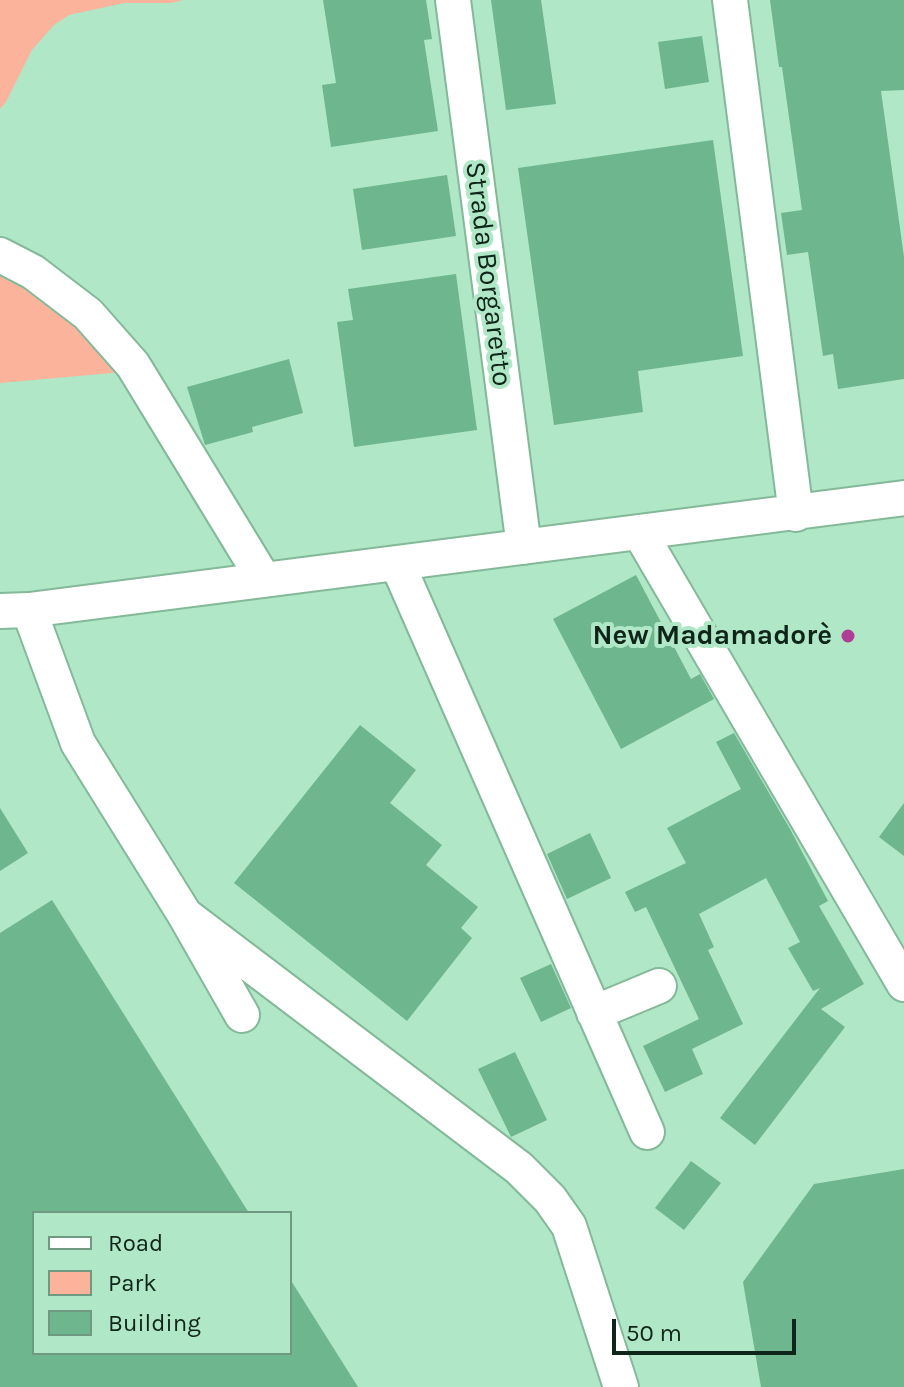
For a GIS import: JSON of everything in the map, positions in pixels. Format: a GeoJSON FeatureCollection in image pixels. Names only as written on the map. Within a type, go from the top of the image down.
{"type":"FeatureCollection","features":[{"type":"Feature","properties":{"kind":"street","name":"Strada Borgaretto"},"geometry":{"type":"LineString","coordinates":[[453,0],[524,547]]}},
{"type":"Feature","properties":{"kind":"street"},"geometry":{"type":"LineString","coordinates":[[730,0],[796,514]]}},
{"type":"Feature","properties":{"kind":"street"},"geometry":{"type":"LineString","coordinates":[[0,255],[33,272],[88,314],[133,365],[264,580]]}},
{"type":"Feature","properties":{"kind":"street"},"geometry":{"type":"LineString","coordinates":[[242,1015],[185,915],[78,743],[14,611],[904,498]]}},
{"type":"Feature","properties":{"kind":"street"},"geometry":{"type":"LineString","coordinates":[[640,533],[904,984]]}},
{"type":"Feature","properties":{"kind":"street"},"geometry":{"type":"LineString","coordinates":[[397,563],[647,1132]]}},
{"type":"Feature","properties":{"kind":"street"},"geometry":{"type":"LineString","coordinates":[[185,915],[497,1150],[550,1199],[569,1226],[621,1387]]}},
{"type":"Feature","properties":{"kind":"street"},"geometry":{"type":"LineString","coordinates":[[594,1013],[659,986]]}},
{"type":"Feature","properties":{"kind":"green space"},"geometry":{"type":"Polygon","coordinates":[[[0,0],[183,0],[124,3],[69,15],[54,25],[32,50],[0,109],[0,0]]]}},
{"type":"Feature","properties":{"kind":"green space"},"geometry":{"type":"Polygon","coordinates":[[[0,264],[32,279],[123,372],[0,383],[0,264]]]}},
{"type":"Feature","properties":{"kind":"building"},"geometry":{"type":"Polygon","coordinates":[[[323,0],[426,0],[432,39],[424,40],[438,131],[331,147],[322,85],[336,83],[323,0]]]}},
{"type":"Feature","properties":{"kind":"building"},"geometry":{"type":"Polygon","coordinates":[[[491,0],[541,0],[556,104],[506,110],[491,0]]]}},
{"type":"Feature","properties":{"kind":"building"},"geometry":{"type":"Polygon","coordinates":[[[770,0],[904,0],[904,90],[881,91],[904,257],[904,379],[838,389],[833,354],[823,356],[808,252],[787,255],[781,213],[802,210],[770,0]]]}},
{"type":"Feature","properties":{"kind":"building"},"geometry":{"type":"Polygon","coordinates":[[[702,36],[709,82],[665,89],[658,42],[702,36]]]}},
{"type":"Feature","properties":{"kind":"building"},"geometry":{"type":"Polygon","coordinates":[[[713,140],[743,356],[638,371],[643,412],[554,425],[518,168],[713,140]]]}},
{"type":"Feature","properties":{"kind":"building"},"geometry":{"type":"Polygon","coordinates":[[[447,175],[456,236],[362,250],[353,189],[447,175]]]}},
{"type":"Feature","properties":{"kind":"building"},"geometry":{"type":"Polygon","coordinates":[[[456,274],[477,430],[354,447],[337,322],[353,320],[348,289],[456,274]]]}},
{"type":"Feature","properties":{"kind":"building"},"geometry":{"type":"Polygon","coordinates":[[[289,359],[303,413],[252,427],[253,432],[205,445],[187,387],[289,359]]]}},
{"type":"Feature","properties":{"kind":"building"},"geometry":{"type":"Polygon","coordinates":[[[636,575],[691,679],[700,674],[714,699],[621,749],[553,619],[636,575]]]}},
{"type":"Feature","properties":{"kind":"building"},"geometry":{"type":"Polygon","coordinates":[[[360,725],[416,770],[390,803],[442,845],[426,865],[478,907],[461,928],[472,938],[407,1021],[234,883],[360,725]]]}},
{"type":"Feature","properties":{"kind":"building"},"geometry":{"type":"Polygon","coordinates":[[[734,733],[828,901],[819,906],[864,984],[821,1009],[845,1027],[755,1145],[720,1118],[820,988],[813,991],[788,948],[800,942],[766,878],[699,914],[714,947],[708,950],[743,1024],[692,1049],[703,1074],[665,1092],[643,1046],[699,1019],[646,907],[635,912],[625,892],[686,863],[667,828],[741,789],[716,742],[734,733]]]}},
{"type":"Feature","properties":{"kind":"building"},"geometry":{"type":"Polygon","coordinates":[[[904,803],[904,856],[879,837],[904,803]]]}},
{"type":"Feature","properties":{"kind":"building"},"geometry":{"type":"Polygon","coordinates":[[[0,808],[28,853],[0,871],[0,808]]]}},
{"type":"Feature","properties":{"kind":"building"},"geometry":{"type":"Polygon","coordinates":[[[590,833],[611,878],[567,899],[547,854],[590,833]]]}},
{"type":"Feature","properties":{"kind":"building"},"geometry":{"type":"Polygon","coordinates":[[[52,900],[248,1211],[32,1211],[32,1355],[292,1355],[292,1282],[358,1387],[0,1387],[0,933],[52,900]]]}},
{"type":"Feature","properties":{"kind":"building"},"geometry":{"type":"Polygon","coordinates":[[[551,964],[571,1008],[541,1022],[520,978],[551,964]]]}},
{"type":"Feature","properties":{"kind":"building"},"geometry":{"type":"Polygon","coordinates":[[[515,1052],[547,1120],[511,1137],[478,1069],[515,1052]]]}},
{"type":"Feature","properties":{"kind":"building"},"geometry":{"type":"Polygon","coordinates":[[[691,1161],[721,1183],[684,1230],[655,1208],[691,1161]]]}},
{"type":"Feature","properties":{"kind":"building"},"geometry":{"type":"Polygon","coordinates":[[[904,1169],[904,1387],[761,1387],[743,1282],[814,1184],[904,1169]]]}},
{"type":"Feature","properties":{"kind":"place","name":"New Madamadorè"},"geometry":{"type":"Point","coordinates":[848,636]}}]}
